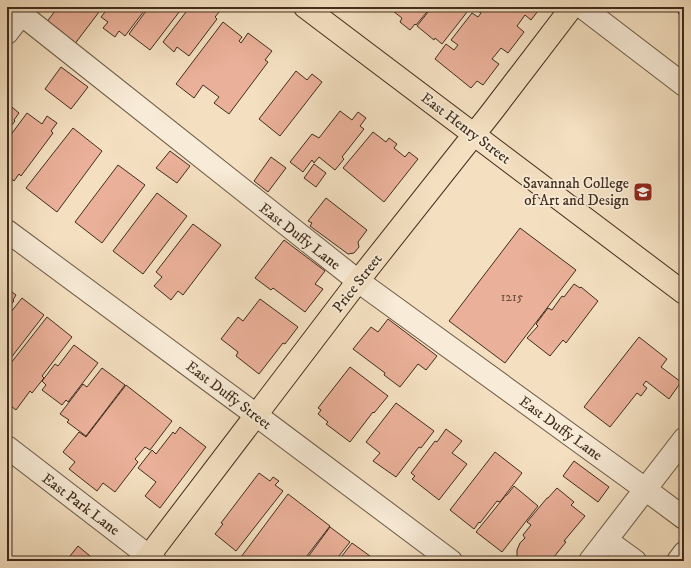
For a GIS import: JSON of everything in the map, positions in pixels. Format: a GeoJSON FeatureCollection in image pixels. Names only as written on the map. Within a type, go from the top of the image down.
{"type":"FeatureCollection","features":[{"type":"Feature","properties":{"kind":"main road","name":"East Henry Street"},"geometry":{"type":"LineString","coordinates":[[305,7],[684,293]]}},
{"type":"Feature","properties":{"kind":"main road","name":"Price Street"},"geometry":{"type":"LineString","coordinates":[[149,559],[358,281],[572,7]]}},
{"type":"Feature","properties":{"kind":"street"},"geometry":{"type":"LineString","coordinates":[[582,7],[684,85]]}},
{"type":"Feature","properties":{"kind":"street"},"geometry":{"type":"LineString","coordinates":[[7,33],[24,11]]}},
{"type":"Feature","properties":{"kind":"street","name":"East Duffy Lane"},"geometry":{"type":"LineString","coordinates":[[24,11],[358,281],[684,518]]}},
{"type":"Feature","properties":{"kind":"street","name":"East Duffy Street"},"geometry":{"type":"LineString","coordinates":[[7,231],[451,561]]}},
{"type":"Feature","properties":{"kind":"street"},"geometry":{"type":"LineString","coordinates":[[590,561],[684,439]]}},
{"type":"Feature","properties":{"kind":"street","name":"East Park Lane"},"geometry":{"type":"LineString","coordinates":[[7,448],[149,559]]}},
{"type":"Feature","properties":{"kind":"street"},"geometry":{"type":"LineString","coordinates":[[606,540],[635,561]]}},
{"type":"Feature","properties":{"kind":"street"},"geometry":{"type":"LineString","coordinates":[[678,561],[684,553]]}},
{"type":"Feature","properties":{"kind":"building"},"geometry":{"type":"Polygon","coordinates":[[[58,7],[92,7],[99,12],[74,45],[46,23],[58,7]]]}},
{"type":"Feature","properties":{"kind":"building"},"geometry":{"type":"Polygon","coordinates":[[[109,7],[147,7],[125,36],[119,31],[115,37],[103,28],[108,22],[101,17],[109,7]]]}},
{"type":"Feature","properties":{"kind":"building"},"geometry":{"type":"Polygon","coordinates":[[[149,7],[183,7],[150,50],[129,34],[149,7]]]}},
{"type":"Feature","properties":{"kind":"building"},"geometry":{"type":"Polygon","coordinates":[[[188,7],[215,7],[220,11],[215,17],[217,19],[189,56],[177,47],[174,52],[163,42],[189,8],[188,7]]]}},
{"type":"Feature","properties":{"kind":"building"},"geometry":{"type":"Polygon","coordinates":[[[431,7],[410,30],[400,22],[402,18],[389,8],[431,7]]]}},
{"type":"Feature","properties":{"kind":"building"},"geometry":{"type":"Polygon","coordinates":[[[432,7],[471,7],[442,44],[435,38],[434,40],[417,26],[432,7]]]}},
{"type":"Feature","properties":{"kind":"building"},"geometry":{"type":"Polygon","coordinates":[[[477,7],[541,7],[531,20],[525,15],[517,26],[524,32],[508,53],[501,48],[492,59],[499,64],[483,85],[477,81],[471,88],[435,59],[446,44],[454,50],[458,45],[451,40],[472,13],[478,17],[481,13],[475,9],[477,7]]]}},
{"type":"Feature","properties":{"kind":"building"},"geometry":{"type":"Polygon","coordinates":[[[682,7],[684,7],[684,18],[678,13],[682,7]]]}},
{"type":"Feature","properties":{"kind":"building"},"geometry":{"type":"Polygon","coordinates":[[[223,22],[242,37],[239,41],[241,43],[248,33],[272,51],[265,60],[268,62],[229,114],[214,103],[219,97],[203,85],[194,98],[176,84],[223,22]]]}},
{"type":"Feature","properties":{"kind":"building"},"geometry":{"type":"Polygon","coordinates":[[[61,67],[88,87],[71,109],[45,89],[61,67]]]}},
{"type":"Feature","properties":{"kind":"building"},"geometry":{"type":"Polygon","coordinates":[[[296,71],[307,80],[312,74],[322,82],[280,136],[259,119],[296,71]]]}},
{"type":"Feature","properties":{"kind":"building"},"geometry":{"type":"Polygon","coordinates":[[[7,103],[19,113],[7,131],[7,103]]]}},
{"type":"Feature","properties":{"kind":"building"},"geometry":{"type":"Polygon","coordinates":[[[340,111],[352,120],[358,112],[366,118],[360,126],[364,129],[342,157],[344,159],[335,170],[319,157],[314,163],[312,160],[303,172],[290,162],[312,134],[319,138],[340,111]]]}},
{"type":"Feature","properties":{"kind":"building"},"geometry":{"type":"Polygon","coordinates":[[[27,113],[42,124],[47,116],[57,123],[51,131],[53,133],[21,176],[19,174],[14,181],[7,175],[7,140],[27,113]]]}},
{"type":"Feature","properties":{"kind":"building"},"geometry":{"type":"Polygon","coordinates":[[[73,128],[102,151],[57,212],[26,188],[73,128]]]}},
{"type":"Feature","properties":{"kind":"building"},"geometry":{"type":"Polygon","coordinates":[[[373,132],[386,142],[389,138],[397,144],[394,148],[405,157],[409,152],[418,159],[384,202],[343,168],[373,132]]]}},
{"type":"Feature","properties":{"kind":"building"},"geometry":{"type":"Polygon","coordinates":[[[170,151],[190,166],[177,183],[156,168],[170,151]]]}},
{"type":"Feature","properties":{"kind":"building"},"geometry":{"type":"Polygon","coordinates":[[[271,157],[286,168],[268,192],[254,181],[271,157]]]}},
{"type":"Feature","properties":{"kind":"building"},"geometry":{"type":"Polygon","coordinates":[[[314,164],[326,173],[316,187],[304,178],[314,164]]]}},
{"type":"Feature","properties":{"kind":"building"},"geometry":{"type":"Polygon","coordinates":[[[118,165],[145,185],[102,243],[75,222],[118,165]]]}},
{"type":"Feature","properties":{"kind":"building"},"geometry":{"type":"Polygon","coordinates":[[[157,193],[187,216],[143,274],[113,251],[157,193]]]}},
{"type":"Feature","properties":{"kind":"building"},"geometry":{"type":"Polygon","coordinates":[[[326,198],[367,230],[358,242],[359,247],[354,253],[348,254],[310,226],[312,223],[308,221],[326,198]]]}},
{"type":"Feature","properties":{"kind":"building"},"geometry":{"type":"Polygon","coordinates":[[[193,224],[221,245],[183,295],[178,291],[171,300],[154,286],[162,277],[156,272],[193,224]]]}},
{"type":"Feature","properties":{"kind":"building"},"geometry":{"type":"Polygon","coordinates":[[[520,228],[576,270],[505,363],[449,321],[520,228]]]}},
{"type":"Feature","properties":{"kind":"building"},"geometry":{"type":"Polygon","coordinates":[[[284,240],[325,271],[315,284],[323,289],[305,312],[273,288],[271,290],[255,278],[284,240]]]}},
{"type":"Feature","properties":{"kind":"building"},"geometry":{"type":"Polygon","coordinates":[[[574,284],[580,288],[581,287],[598,301],[566,343],[563,340],[550,356],[527,338],[538,326],[536,324],[548,308],[552,310],[562,296],[564,297],[574,284]]]}},
{"type":"Feature","properties":{"kind":"building"},"geometry":{"type":"Polygon","coordinates":[[[7,288],[16,295],[13,300],[14,301],[7,309],[7,288]]]}},
{"type":"Feature","properties":{"kind":"building"},"geometry":{"type":"Polygon","coordinates":[[[22,298],[44,315],[7,363],[7,317],[22,298]]]}},
{"type":"Feature","properties":{"kind":"building"},"geometry":{"type":"Polygon","coordinates":[[[260,299],[298,327],[285,344],[283,343],[259,374],[236,356],[238,352],[221,339],[238,317],[243,321],[260,299]]]}},
{"type":"Feature","properties":{"kind":"building"},"geometry":{"type":"Polygon","coordinates":[[[47,317],[72,337],[42,376],[44,378],[32,393],[30,391],[16,410],[7,403],[7,368],[47,317]]]}},
{"type":"Feature","properties":{"kind":"building"},"geometry":{"type":"Polygon","coordinates":[[[388,319],[437,356],[426,370],[418,364],[400,387],[384,375],[385,373],[353,349],[371,327],[378,332],[388,319]]]}},
{"type":"Feature","properties":{"kind":"building"},"geometry":{"type":"Polygon","coordinates":[[[639,337],[667,359],[661,367],[681,382],[669,399],[646,381],[643,385],[647,388],[641,396],[637,393],[610,427],[584,407],[639,337]]]}},
{"type":"Feature","properties":{"kind":"building"},"geometry":{"type":"Polygon","coordinates":[[[74,345],[98,363],[68,402],[66,400],[62,405],[42,390],[46,385],[42,381],[55,364],[58,366],[74,345]]]}},
{"type":"Feature","properties":{"kind":"building"},"geometry":{"type":"Polygon","coordinates":[[[350,367],[388,396],[374,413],[373,412],[350,442],[326,424],[328,422],[318,414],[321,410],[318,408],[350,367]]]}},
{"type":"Feature","properties":{"kind":"building"},"geometry":{"type":"Polygon","coordinates":[[[102,368],[125,385],[86,436],[67,422],[69,420],[60,414],[83,384],[87,387],[102,368]]]}},
{"type":"Feature","properties":{"kind":"building"},"geometry":{"type":"Polygon","coordinates":[[[126,385],[172,421],[150,450],[145,447],[135,459],[138,462],[115,492],[103,483],[97,491],[69,469],[75,462],[63,452],[79,432],[86,437],[126,385]]]}},
{"type":"Feature","properties":{"kind":"building"},"geometry":{"type":"Polygon","coordinates":[[[396,403],[434,431],[421,448],[419,447],[396,477],[373,461],[380,453],[366,442],[396,403]]]}},
{"type":"Feature","properties":{"kind":"building"},"geometry":{"type":"Polygon","coordinates":[[[180,427],[206,447],[160,508],[145,496],[156,482],[138,468],[152,450],[156,454],[173,432],[175,434],[180,427]]]}},
{"type":"Feature","properties":{"kind":"building"},"geometry":{"type":"Polygon","coordinates":[[[446,429],[462,441],[452,453],[467,464],[439,500],[412,479],[415,476],[411,473],[446,429]]]}},
{"type":"Feature","properties":{"kind":"building"},"geometry":{"type":"Polygon","coordinates":[[[495,452],[522,473],[500,502],[497,501],[474,529],[450,510],[495,452]]]}},
{"type":"Feature","properties":{"kind":"building"},"geometry":{"type":"Polygon","coordinates":[[[574,461],[609,487],[598,502],[563,476],[574,461]]]}},
{"type":"Feature","properties":{"kind":"building"},"geometry":{"type":"Polygon","coordinates":[[[259,473],[270,481],[273,477],[279,481],[275,485],[283,491],[236,551],[215,534],[223,524],[221,523],[259,473]]]}},
{"type":"Feature","properties":{"kind":"building"},"geometry":{"type":"Polygon","coordinates":[[[514,486],[538,506],[502,552],[476,532],[514,486]]]}},
{"type":"Feature","properties":{"kind":"building"},"geometry":{"type":"Polygon","coordinates":[[[557,488],[574,502],[571,505],[585,516],[564,541],[566,542],[549,561],[518,561],[517,550],[520,543],[525,538],[523,535],[531,525],[527,522],[557,488]]]}},
{"type":"Feature","properties":{"kind":"building"},"geometry":{"type":"Polygon","coordinates":[[[288,494],[330,526],[303,561],[238,561],[288,494]]]}},
{"type":"Feature","properties":{"kind":"building"},"geometry":{"type":"Polygon","coordinates":[[[330,527],[350,542],[335,561],[305,561],[330,527]]]}},
{"type":"Feature","properties":{"kind":"building"},"geometry":{"type":"Polygon","coordinates":[[[352,543],[370,556],[366,561],[338,561],[352,543]]]}},
{"type":"Feature","properties":{"kind":"building"},"geometry":{"type":"Polygon","coordinates":[[[78,546],[96,561],[66,561],[78,546]]]}},
{"type":"Feature","properties":{"kind":"place","name":"Savannah College of Art and Design"},"geometry":{"type":"Point","coordinates":[643,192]}}]}
